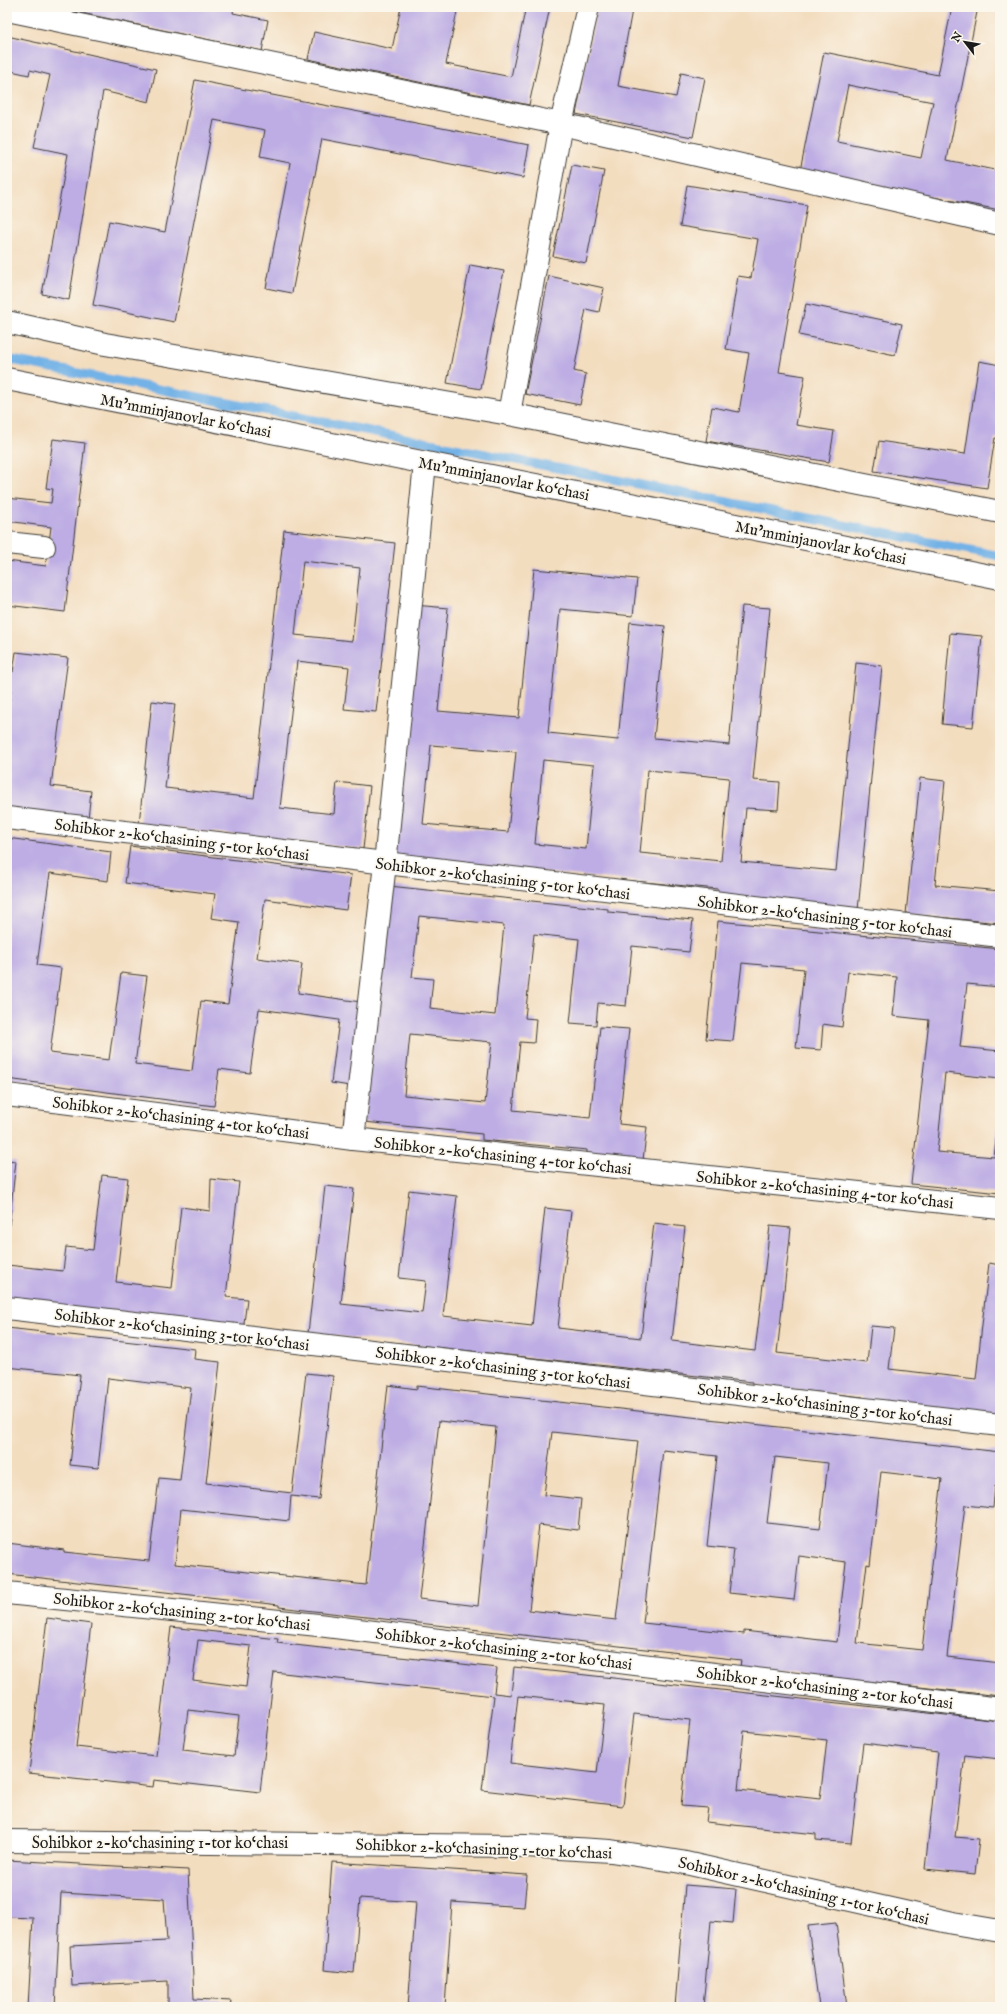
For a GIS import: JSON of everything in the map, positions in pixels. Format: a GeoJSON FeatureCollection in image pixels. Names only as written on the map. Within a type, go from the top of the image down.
{"type":"FeatureCollection","features":[{"type":"Feature","properties":{"kind":"street"},"geometry":{"type":"LineString","coordinates":[[509,414],[561,124],[588,7]]}},
{"type":"Feature","properties":{"kind":"street"},"geometry":{"type":"LineString","coordinates":[[7,10],[561,124],[1000,224]]}},
{"type":"Feature","properties":{"kind":"street"},"geometry":{"type":"LineString","coordinates":[[7,322],[105,344],[509,414],[1000,512]]}},
{"type":"Feature","properties":{"kind":"street","name":"Mu’mminjanovlar ko‘chasi"},"geometry":{"type":"LineString","coordinates":[[7,380],[1000,578]]}},
{"type":"Feature","properties":{"kind":"street"},"geometry":{"type":"LineString","coordinates":[[353,1139],[385,864],[425,463]]}},
{"type":"Feature","properties":{"kind":"street"},"geometry":{"type":"LineString","coordinates":[[7,543],[44,547]]}},
{"type":"Feature","properties":{"kind":"street","name":"Sohibkor 2-ko‘chasining 5-tor ko‘chasi"},"geometry":{"type":"LineString","coordinates":[[7,818],[1000,936]]}},
{"type":"Feature","properties":{"kind":"street","name":"Sohibkor 2-ko‘chasining 4-tor ko‘chasi"},"geometry":{"type":"LineString","coordinates":[[7,1095],[353,1139],[1000,1208]]}},
{"type":"Feature","properties":{"kind":"street","name":"Sohibkor 2-ko‘chasining 3-tor ko‘chasi"},"geometry":{"type":"LineString","coordinates":[[7,1308],[1000,1425]]}},
{"type":"Feature","properties":{"kind":"street","name":"Sohibkor 2-ko‘chasining 2-tor ko‘chasi"},"geometry":{"type":"LineString","coordinates":[[7,1592],[318,1625],[1000,1708]]}},
{"type":"Feature","properties":{"kind":"street","name":"Sohibkor 2-ko‘chasining 1-tor ko‘chasi"},"geometry":{"type":"LineString","coordinates":[[7,1841],[501,1846],[611,1851],[681,1862],[945,1921],[1000,1931]]}},
{"type":"Feature","properties":{"kind":"building"},"geometry":{"type":"Polygon","coordinates":[[[53,7],[234,7],[233,13],[268,20],[262,51],[53,7]]]}},
{"type":"Feature","properties":{"kind":"building"},"geometry":{"type":"Polygon","coordinates":[[[401,7],[458,7],[446,64],[511,77],[525,11],[508,7],[550,7],[529,105],[308,59],[314,32],[392,49],[401,7]]]}},
{"type":"Feature","properties":{"kind":"building"},"geometry":{"type":"Polygon","coordinates":[[[597,7],[642,7],[641,11],[632,10],[618,86],[676,97],[681,73],[705,78],[693,137],[576,114],[597,7]]]}},
{"type":"Feature","properties":{"kind":"building"},"geometry":{"type":"Polygon","coordinates":[[[952,7],[978,7],[947,160],[1000,171],[1000,210],[800,171],[824,52],[938,75],[952,7]],[[848,85],[837,141],[921,158],[933,102],[848,85]]]}},
{"type":"Feature","properties":{"kind":"building"},"geometry":{"type":"Polygon","coordinates":[[[7,36],[156,69],[149,102],[103,91],[69,300],[42,294],[68,154],[34,147],[50,75],[30,70],[29,75],[7,70],[7,36]]]}},
{"type":"Feature","properties":{"kind":"building"},"geometry":{"type":"Polygon","coordinates":[[[195,80],[529,145],[523,178],[322,139],[292,293],[266,288],[290,163],[260,157],[265,130],[214,120],[174,322],[93,305],[109,221],[165,232],[195,80]]]}},
{"type":"Feature","properties":{"kind":"building"},"geometry":{"type":"Polygon","coordinates":[[[572,165],[604,171],[586,263],[553,256],[572,165]]]}},
{"type":"Feature","properties":{"kind":"building"},"geometry":{"type":"Polygon","coordinates":[[[687,185],[807,205],[779,372],[805,376],[796,425],[834,431],[829,462],[706,441],[712,407],[739,412],[749,353],[726,349],[738,276],[751,278],[758,239],[680,226],[687,185]]]}},
{"type":"Feature","properties":{"kind":"building"},"geometry":{"type":"Polygon","coordinates":[[[470,265],[504,271],[481,389],[447,383],[470,265]]]}},
{"type":"Feature","properties":{"kind":"building"},"geometry":{"type":"Polygon","coordinates":[[[549,276],[604,288],[599,312],[586,309],[574,371],[586,374],[580,405],[525,394],[549,276]]]}},
{"type":"Feature","properties":{"kind":"building"},"geometry":{"type":"Polygon","coordinates":[[[806,304],[902,324],[895,355],[799,335],[806,304]]]}},
{"type":"Feature","properties":{"kind":"building"},"geometry":{"type":"Polygon","coordinates":[[[979,361],[1000,365],[1000,439],[995,438],[987,488],[874,471],[879,441],[965,454],[979,361]]]}},
{"type":"Feature","properties":{"kind":"building"},"geometry":{"type":"Polygon","coordinates":[[[53,439],[85,443],[65,612],[7,605],[7,561],[46,566],[51,527],[7,521],[7,498],[51,503],[53,489],[46,488],[53,439]]]}},
{"type":"Feature","properties":{"kind":"building"},"geometry":{"type":"Polygon","coordinates":[[[284,530],[395,543],[376,712],[344,709],[349,667],[297,661],[280,808],[334,814],[337,782],[370,786],[363,849],[139,824],[152,701],[175,704],[165,788],[254,798],[284,530]],[[303,561],[295,635],[352,641],[360,568],[303,561]]]}},
{"type":"Feature","properties":{"kind":"building"},"geometry":{"type":"Polygon","coordinates":[[[534,569],[637,579],[633,616],[560,609],[548,733],[618,740],[630,622],[665,626],[654,738],[729,745],[742,606],[770,608],[753,780],[780,782],[778,810],[746,808],[741,862],[836,871],[856,663],[882,666],[858,910],[717,896],[718,889],[390,858],[414,605],[448,608],[438,711],[519,718],[534,569]],[[431,745],[423,824],[508,832],[516,752],[431,745]],[[543,760],[535,844],[586,849],[594,765],[543,760]],[[648,770],[640,853],[721,861],[729,778],[648,770]]]}},
{"type":"Feature","properties":{"kind":"building"},"geometry":{"type":"Polygon","coordinates":[[[950,633],[982,636],[973,727],[942,724],[950,633]]]}},
{"type":"Feature","properties":{"kind":"building"},"geometry":{"type":"Polygon","coordinates":[[[16,652],[68,658],[51,786],[91,791],[88,819],[7,809],[7,718],[11,690],[7,689],[7,671],[13,672],[16,652]]]}},
{"type":"Feature","properties":{"kind":"building"},"geometry":{"type":"Polygon","coordinates":[[[920,778],[945,781],[935,885],[1000,891],[1000,923],[906,914],[920,778]]]}},
{"type":"Feature","properties":{"kind":"building"},"geometry":{"type":"Polygon","coordinates":[[[7,838],[111,852],[108,881],[50,873],[37,965],[61,968],[50,1053],[109,1060],[121,973],[147,976],[135,1064],[192,1071],[201,1001],[228,1004],[239,922],[211,918],[215,894],[125,883],[130,846],[351,875],[346,910],[265,899],[257,958],[302,964],[298,993],[361,1002],[350,1086],[331,1083],[339,1020],[259,1009],[250,1073],[219,1069],[214,1106],[7,1079],[7,838]]]}},
{"type":"Feature","properties":{"kind":"building"},"geometry":{"type":"Polygon","coordinates":[[[389,886],[608,909],[608,912],[693,920],[689,952],[632,946],[626,1006],[598,1003],[596,1025],[570,1023],[579,939],[534,934],[525,1018],[536,1019],[534,1043],[520,1042],[513,1110],[590,1118],[600,1027],[629,1029],[619,1124],[647,1127],[643,1160],[587,1154],[587,1150],[482,1140],[482,1134],[364,1122],[389,886]],[[419,916],[412,977],[433,979],[430,1008],[495,1015],[504,925],[419,916]],[[410,1034],[404,1095],[485,1103],[492,1042],[410,1034]]]}},
{"type":"Feature","properties":{"kind":"building"},"geometry":{"type":"Polygon","coordinates":[[[718,921],[1000,949],[1000,987],[967,984],[960,1047],[1000,1051],[1000,1079],[945,1073],[937,1152],[994,1157],[1000,1108],[1000,1193],[911,1184],[929,1020],[893,1016],[897,977],[848,972],[842,1027],[823,1024],[821,1050],[796,1048],[804,969],[742,963],[733,1041],[706,1039],[718,921]]]}},
{"type":"Feature","properties":{"kind":"building"},"geometry":{"type":"Polygon","coordinates":[[[7,1160],[16,1161],[8,1235],[7,1235],[7,1160]]]}},
{"type":"Feature","properties":{"kind":"building"},"geometry":{"type":"Polygon","coordinates":[[[102,1175],[128,1178],[116,1282],[172,1288],[181,1207],[210,1211],[211,1179],[239,1182],[226,1297],[247,1299],[243,1331],[7,1299],[7,1265],[63,1271],[66,1247],[93,1250],[102,1175]]]}},
{"type":"Feature","properties":{"kind":"building"},"geometry":{"type":"Polygon","coordinates":[[[325,1186],[354,1189],[341,1304],[422,1313],[426,1281],[399,1278],[409,1190],[457,1196],[443,1316],[532,1326],[545,1208],[571,1211],[558,1328],[641,1338],[654,1223],[685,1227],[672,1341],[755,1351],[770,1226],[791,1228],[777,1353],[867,1363],[871,1326],[894,1328],[889,1369],[976,1379],[989,1263],[1000,1265],[1000,1416],[863,1401],[863,1397],[752,1385],[752,1382],[308,1333],[325,1186]]]}},
{"type":"Feature","properties":{"kind":"building"},"geometry":{"type":"Polygon","coordinates":[[[7,1328],[195,1349],[194,1359],[220,1362],[206,1483],[292,1493],[306,1373],[333,1376],[319,1499],[291,1496],[289,1521],[181,1509],[175,1564],[366,1585],[388,1385],[417,1389],[417,1386],[1000,1452],[1000,1487],[995,1486],[993,1508],[965,1505],[947,1657],[1000,1663],[1000,1696],[740,1667],[741,1660],[7,1574],[7,1543],[64,1550],[64,1552],[149,1561],[159,1478],[180,1480],[191,1388],[108,1378],[98,1468],[70,1465],[80,1375],[7,1367],[7,1328]],[[439,1421],[419,1599],[478,1606],[496,1427],[439,1421]],[[552,1432],[544,1495],[581,1499],[578,1530],[539,1525],[529,1610],[616,1620],[638,1441],[552,1432]],[[663,1450],[643,1623],[744,1634],[744,1631],[837,1642],[846,1562],[799,1556],[794,1600],[729,1593],[734,1549],[707,1546],[717,1456],[663,1450]],[[775,1457],[767,1523],[820,1529],[828,1463],[775,1457]],[[881,1472],[870,1565],[867,1564],[857,1643],[922,1650],[942,1479],[881,1472]]]}},
{"type":"Feature","properties":{"kind":"building"},"geometry":{"type":"Polygon","coordinates":[[[47,1618],[91,1624],[76,1747],[156,1756],[171,1627],[278,1639],[277,1643],[497,1668],[494,1693],[511,1695],[514,1667],[1000,1721],[1000,1759],[965,1755],[955,1837],[979,1839],[975,1874],[925,1869],[938,1752],[863,1743],[851,1843],[816,1840],[816,1834],[706,1822],[708,1808],[681,1806],[690,1720],[634,1714],[623,1806],[482,1790],[494,1696],[274,1672],[260,1792],[154,1780],[153,1787],[29,1773],[47,1618]],[[198,1640],[193,1680],[246,1687],[251,1646],[198,1640]],[[518,1696],[510,1763],[597,1773],[605,1705],[518,1696]],[[188,1710],[183,1750],[234,1756],[239,1716],[188,1710]],[[744,1731],[738,1790],[820,1799],[827,1740],[744,1731]]]}},
{"type":"Feature","properties":{"kind":"building"},"geometry":{"type":"Polygon","coordinates":[[[7,1860],[188,1870],[194,1999],[231,2001],[230,2007],[168,2007],[168,1981],[72,1986],[70,1946],[167,1941],[164,1899],[61,1893],[55,2007],[28,2007],[33,1918],[7,1917],[7,1860]]]}},
{"type":"Feature","properties":{"kind":"building"},"geometry":{"type":"Polygon","coordinates":[[[332,1862],[527,1875],[524,1907],[452,1902],[445,2007],[408,2007],[416,1902],[360,1898],[354,1973],[324,1970],[332,1862]]]}},
{"type":"Feature","properties":{"kind":"building"},"geometry":{"type":"Polygon","coordinates":[[[685,1885],[736,1889],[733,1923],[711,1921],[703,2007],[675,2007],[685,1885]]]}},
{"type":"Feature","properties":{"kind":"building"},"geometry":{"type":"Polygon","coordinates":[[[836,1923],[847,2007],[819,2007],[808,1926],[836,1923]]]}},
{"type":"Feature","properties":{"kind":"waterway"},"geometry":{"type":"LineString","coordinates":[[7,359],[1000,556]]}}]}
